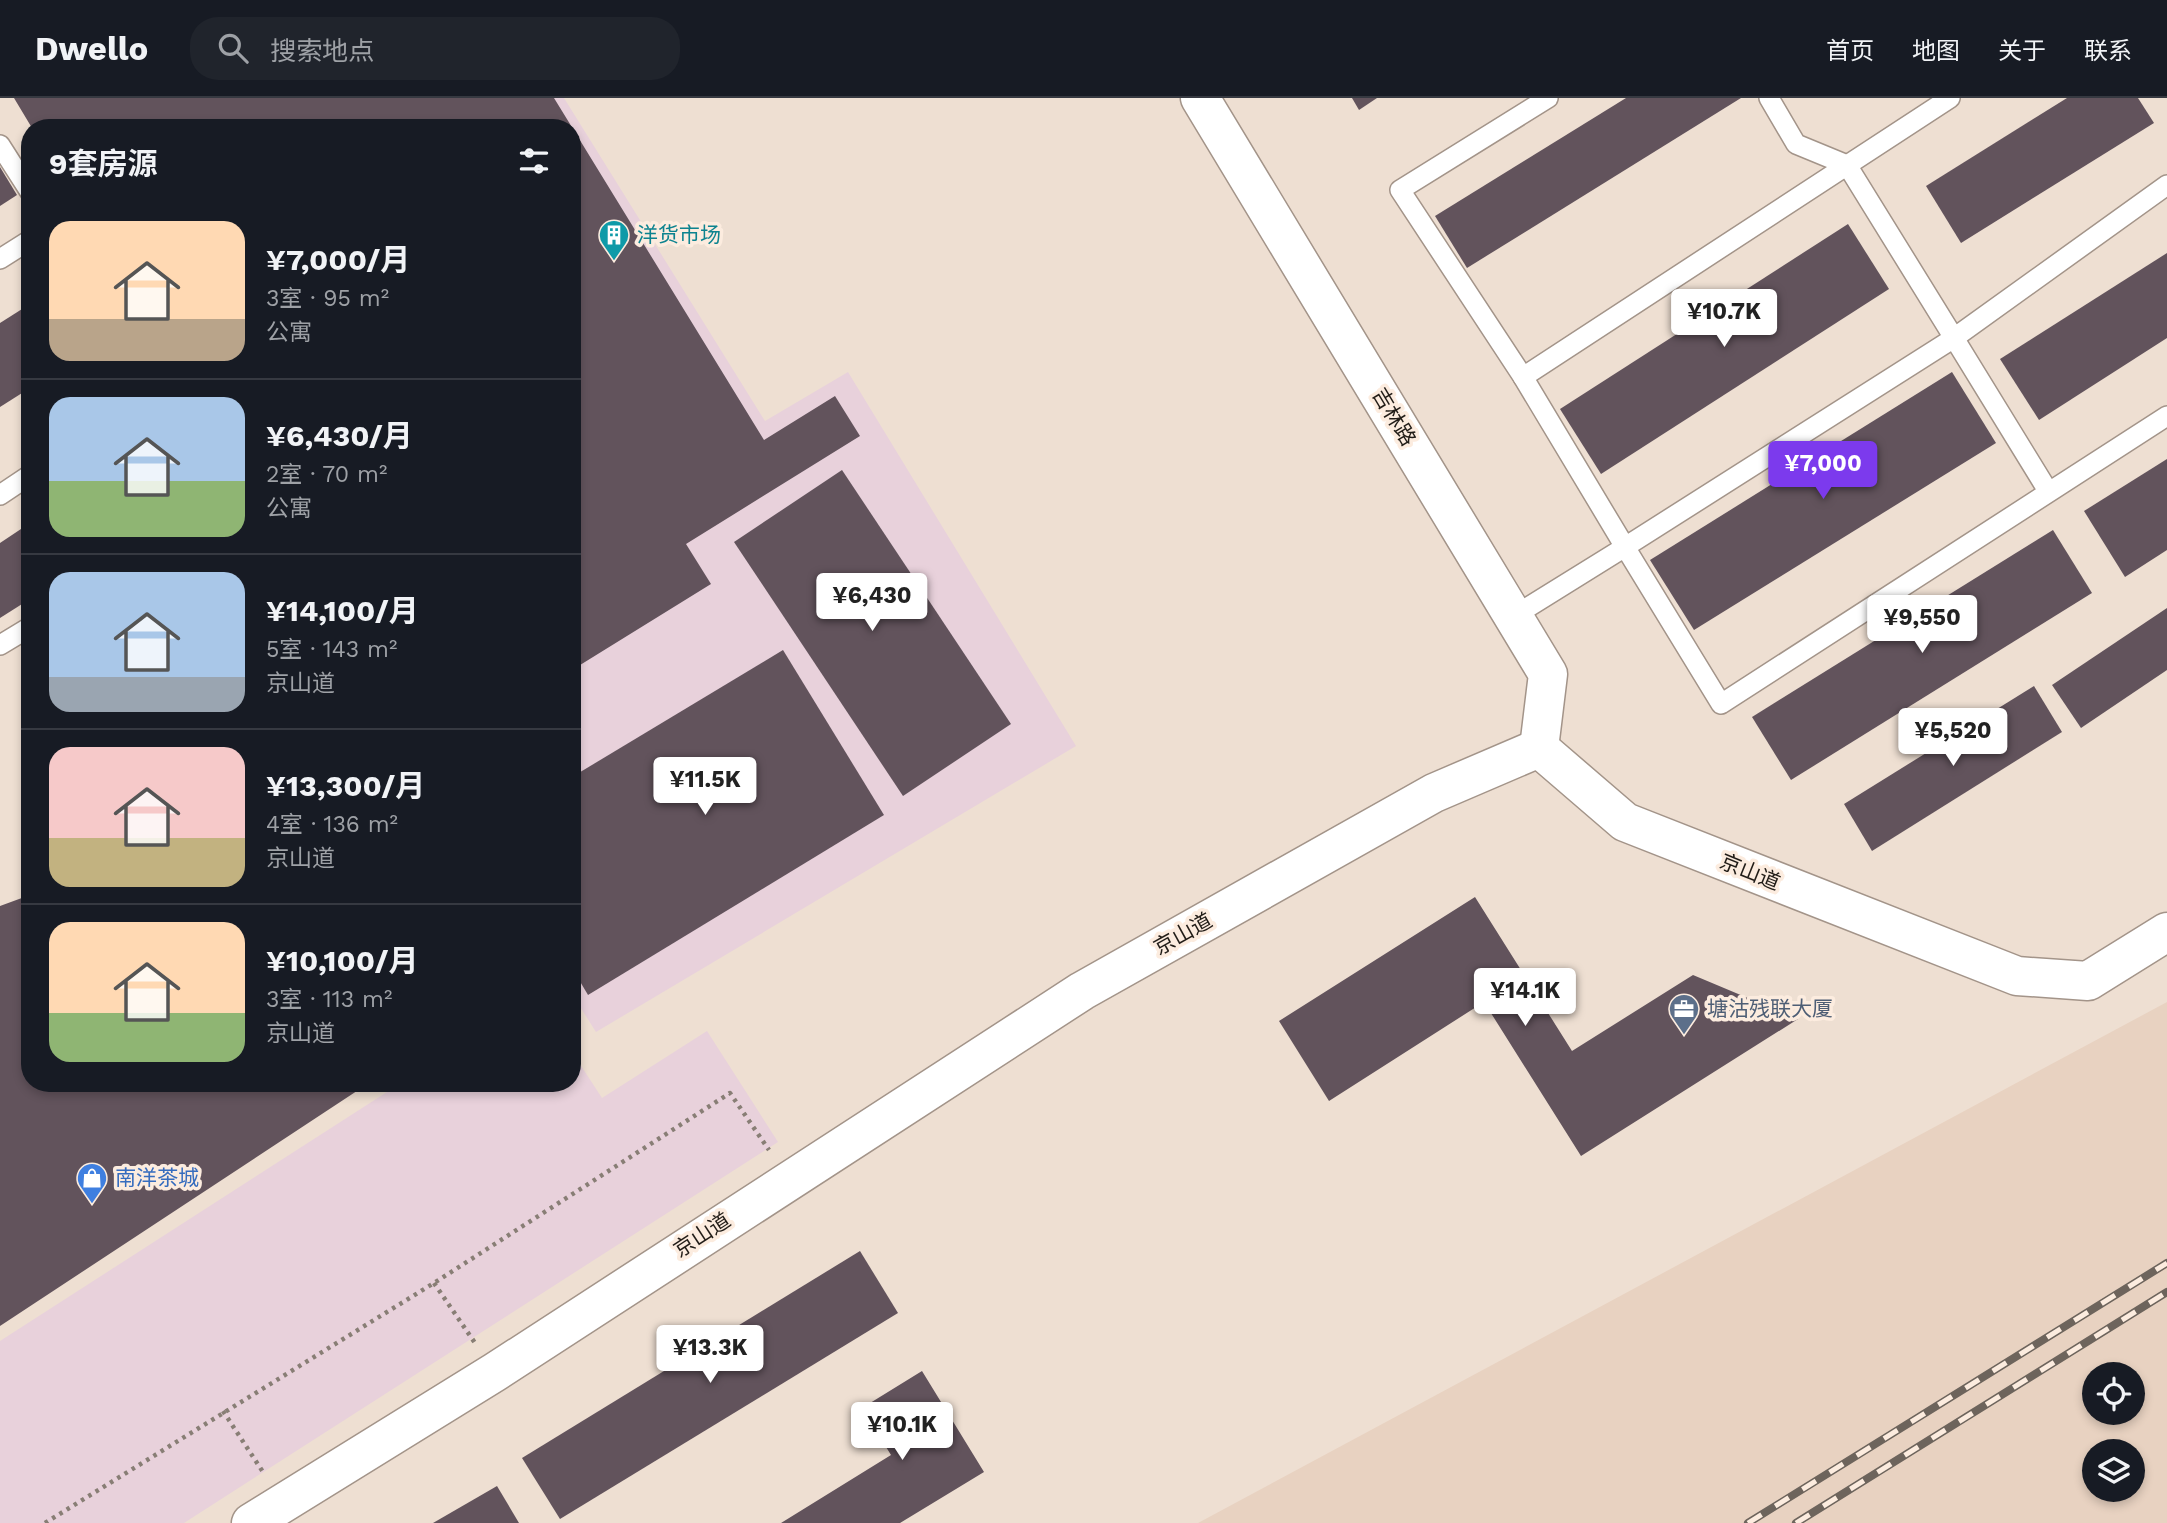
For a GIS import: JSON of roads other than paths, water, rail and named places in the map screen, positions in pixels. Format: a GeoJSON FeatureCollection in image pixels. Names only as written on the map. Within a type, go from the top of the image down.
{"type":"FeatureCollection","features":[{"type":"Feature","properties":{"kind":"street","name":"吉林路"},"geometry":{"type":"LineString","coordinates":[[1200,98],[1548,674],[1539,748]]}},
{"type":"Feature","properties":{"kind":"street","name":"京山道"},"geometry":{"type":"LineString","coordinates":[[251,1523],[495,1372],[789,1178],[1082,991],[1434,793],[1539,748],[1625,822],[2017,976],[2088,981],[2167,932]]}},
{"type":"Feature","properties":{"kind":"lane"},"geometry":{"type":"LineString","coordinates":[[1548,98],[1400,190],[1523,377],[1721,704],[2167,416]]}},
{"type":"Feature","properties":{"kind":"lane"},"geometry":{"type":"LineString","coordinates":[[1769,98],[1796,145],[1847,165],[2048,491]]}},
{"type":"Feature","properties":{"kind":"lane"},"geometry":{"type":"LineString","coordinates":[[1523,377],[1950,98]]}},
{"type":"Feature","properties":{"kind":"lane"},"geometry":{"type":"LineString","coordinates":[[0,145],[21,178]]}},
{"type":"Feature","properties":{"kind":"lane"},"geometry":{"type":"LineString","coordinates":[[1514,616],[1954,338],[2167,185]]}},
{"type":"Feature","properties":{"kind":"lane"},"geometry":{"type":"LineString","coordinates":[[0,259],[21,246]]}},
{"type":"Feature","properties":{"kind":"lane"},"geometry":{"type":"LineString","coordinates":[[0,495],[21,481]]}},
{"type":"Feature","properties":{"kind":"lane"},"geometry":{"type":"LineString","coordinates":[[0,645],[21,632]]}},
{"type":"Feature","properties":{"kind":"railway"},"geometry":{"type":"LineString","coordinates":[[1748,1523],[2167,1263]]}},
{"type":"Feature","properties":{"kind":"railway"},"geometry":{"type":"LineString","coordinates":[[1796,1523],[2167,1292]]}},
{"type":"Feature","properties":{"kind":"place","name":"洋货市场"},"geometry":{"type":"Point","coordinates":[614,262]}},
{"type":"Feature","properties":{"kind":"place","name":"塘沽残联大厦"},"geometry":{"type":"Point","coordinates":[1684,1036]}},
{"type":"Feature","properties":{"kind":"place","name":"南洋茶城"},"geometry":{"type":"Point","coordinates":[92,1205]}}]}
